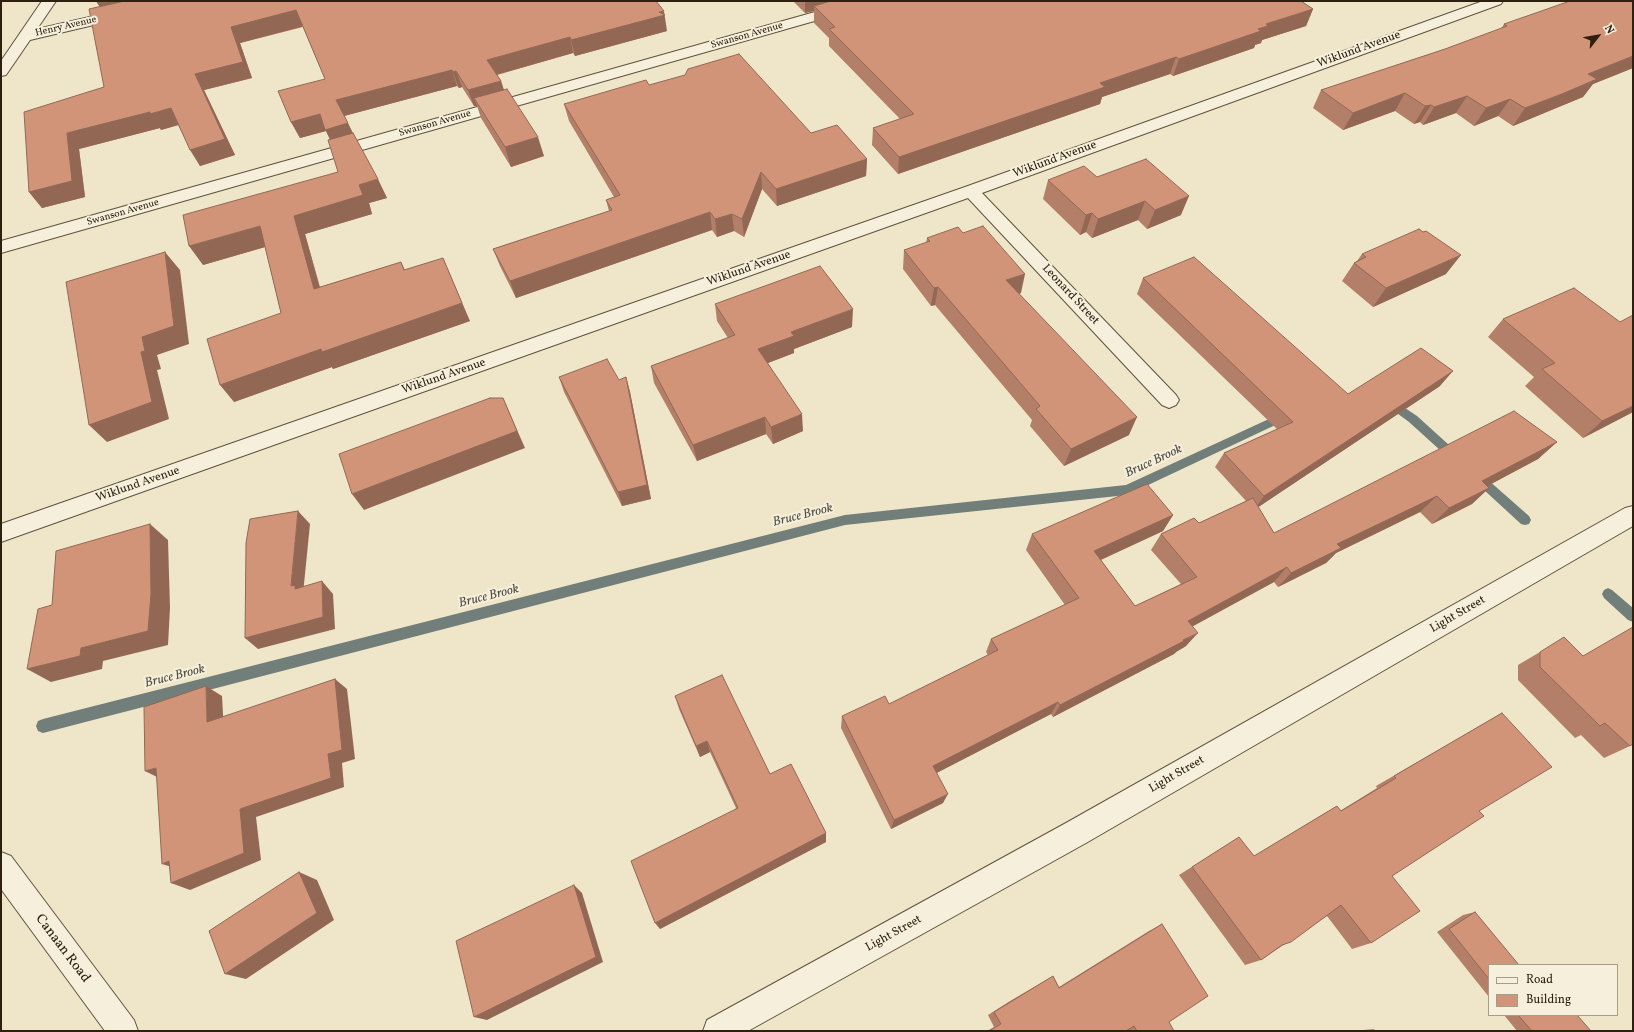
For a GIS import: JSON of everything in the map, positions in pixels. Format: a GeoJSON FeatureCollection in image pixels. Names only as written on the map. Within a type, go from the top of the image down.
{"type":"FeatureCollection","features":[{"type":"Feature","properties":{"kind":"street"},"geometry":{"type":"LineString","coordinates":[[1,72],[49,1]]}},
{"type":"Feature","properties":{"kind":"street","name":"Henry Avenue"},"geometry":{"type":"LineString","coordinates":[[23,38],[178,1]]}},
{"type":"Feature","properties":{"kind":"street","name":"Swanson Avenue"},"geometry":{"type":"LineString","coordinates":[[1,247],[869,1]]}},
{"type":"Feature","properties":{"kind":"street","name":"Wiklund Avenue"},"geometry":{"type":"LineString","coordinates":[[1,533],[971,191],[1496,1]]}},
{"type":"Feature","properties":{"kind":"street","name":"Leonard Street"},"geometry":{"type":"LineString","coordinates":[[971,191],[1169,400]]}},
{"type":"Feature","properties":{"kind":"street","name":"Light Street"},"geometry":{"type":"LineString","coordinates":[[718,1031],[1076,833],[1633,515]]}},
{"type":"Feature","properties":{"kind":"street","name":"Canaan Road"},"geometry":{"type":"LineString","coordinates":[[1,866],[123,1031]]}},
{"type":"Feature","properties":{"kind":"building"},"geometry":{"type":"Polygon","coordinates":[[[125,1],[656,1],[664,11],[659,12],[665,15],[571,40],[570,37],[487,60],[501,81],[468,90],[456,71],[453,72],[452,70],[336,100],[348,123],[325,130],[320,114],[291,122],[278,91],[325,79],[296,10],[231,27],[243,62],[195,74],[225,139],[190,150],[171,108],[67,133],[72,181],[29,192],[24,112],[104,87],[89,9],[125,1]]]}},
{"type":"Feature","properties":{"kind":"building"},"geometry":{"type":"Polygon","coordinates":[[[831,1],[1301,1],[1313,9],[1266,24],[1268,26],[1258,29],[1261,31],[1179,59],[1176,57],[1100,83],[1105,87],[899,157],[873,128],[914,114],[829,29],[835,27],[814,6],[831,1]]]}},
{"type":"Feature","properties":{"kind":"building"},"geometry":{"type":"Polygon","coordinates":[[[1570,1],[1633,1],[1633,56],[1588,74],[1597,79],[1525,108],[1510,99],[1486,108],[1467,96],[1434,107],[1431,105],[1425,106],[1405,93],[1353,113],[1321,90],[1445,49],[1507,26],[1504,24],[1570,1]]]}},
{"type":"Feature","properties":{"kind":"building"},"geometry":{"type":"Polygon","coordinates":[[[739,54],[811,133],[837,125],[867,159],[776,189],[761,172],[742,219],[732,214],[715,219],[710,212],[510,281],[493,249],[612,210],[606,200],[620,195],[564,104],[646,80],[649,85],[685,75],[688,69],[739,54]]]}},
{"type":"Feature","properties":{"kind":"building"},"geometry":{"type":"Polygon","coordinates":[[[507,89],[538,137],[505,147],[474,98],[507,89]]]}},
{"type":"Feature","properties":{"kind":"building"},"geometry":{"type":"Polygon","coordinates":[[[353,133],[378,179],[359,185],[363,195],[294,216],[314,289],[401,262],[404,270],[443,258],[462,303],[322,352],[321,349],[220,385],[207,339],[281,313],[260,226],[189,246],[183,215],[338,172],[328,140],[353,133]]]}},
{"type":"Feature","properties":{"kind":"building"},"geometry":{"type":"Polygon","coordinates":[[[1146,159],[1189,196],[1155,210],[1145,201],[1098,219],[1092,213],[1086,215],[1048,180],[1084,166],[1097,177],[1146,159]]]}},
{"type":"Feature","properties":{"kind":"building"},"geometry":{"type":"Polygon","coordinates":[[[983,226],[1025,274],[1006,280],[1137,417],[1071,449],[1036,409],[1040,406],[938,287],[934,288],[904,250],[930,241],[927,238],[958,227],[963,233],[983,226]]]}},
{"type":"Feature","properties":{"kind":"building"},"geometry":{"type":"Polygon","coordinates":[[[1419,229],[1423,232],[1426,231],[1461,255],[1386,288],[1354,263],[1366,257],[1362,254],[1419,229]]]}},
{"type":"Feature","properties":{"kind":"building"},"geometry":{"type":"Polygon","coordinates":[[[165,252],[174,326],[142,337],[145,351],[141,352],[152,402],[89,425],[66,282],[165,252]]]}},
{"type":"Feature","properties":{"kind":"building"},"geometry":{"type":"Polygon","coordinates":[[[1194,257],[1348,394],[1421,348],[1453,371],[1264,496],[1224,453],[1293,422],[1143,278],[1194,257]]]}},
{"type":"Feature","properties":{"kind":"building"},"geometry":{"type":"Polygon","coordinates":[[[820,266],[853,309],[791,332],[794,336],[758,349],[802,414],[771,427],[765,417],[693,445],[651,366],[735,335],[715,304],[820,266]]]}},
{"type":"Feature","properties":{"kind":"building"},"geometry":{"type":"Polygon","coordinates":[[[1574,288],[1620,322],[1633,315],[1633,406],[1602,421],[1542,369],[1555,363],[1503,319],[1574,288]]]}},
{"type":"Feature","properties":{"kind":"building"},"geometry":{"type":"Polygon","coordinates":[[[607,359],[619,380],[626,377],[647,485],[618,492],[559,377],[607,359]]]}},
{"type":"Feature","properties":{"kind":"building"},"geometry":{"type":"Polygon","coordinates":[[[490,398],[503,398],[517,431],[352,494],[339,454],[490,398]]]}},
{"type":"Feature","properties":{"kind":"building"},"geometry":{"type":"Polygon","coordinates":[[[1514,411],[1557,442],[1482,481],[1489,488],[1449,508],[1437,496],[1337,544],[1341,548],[1291,573],[1287,567],[1188,621],[1198,633],[1183,640],[1184,641],[1060,705],[1058,702],[933,766],[948,794],[894,820],[842,716],[885,696],[889,704],[998,650],[991,639],[1079,598],[1032,534],[1147,484],[1173,515],[1094,551],[1135,606],[1197,577],[1161,534],[1194,518],[1199,523],[1253,498],[1274,533],[1514,411]]]}},
{"type":"Feature","properties":{"kind":"building"},"geometry":{"type":"Polygon","coordinates":[[[298,511],[291,586],[295,585],[295,589],[322,581],[323,617],[245,638],[246,543],[250,519],[298,511]]]}},
{"type":"Feature","properties":{"kind":"building"},"geometry":{"type":"Polygon","coordinates":[[[150,524],[151,594],[148,631],[81,648],[80,656],[27,669],[38,609],[52,605],[56,551],[150,524]]]}},
{"type":"Feature","properties":{"kind":"building"},"geometry":{"type":"Polygon","coordinates":[[[1633,627],[1633,744],[1630,746],[1605,723],[1600,726],[1540,667],[1540,652],[1564,637],[1583,656],[1633,627]]]}},
{"type":"Feature","properties":{"kind":"building"},"geometry":{"type":"Polygon","coordinates":[[[722,675],[770,774],[791,764],[826,833],[655,923],[631,861],[738,808],[707,741],[696,746],[675,696],[722,675]]]}},
{"type":"Feature","properties":{"kind":"building"},"geometry":{"type":"Polygon","coordinates":[[[335,679],[342,750],[328,754],[331,778],[240,809],[244,853],[171,883],[169,861],[162,864],[156,768],[145,771],[144,707],[206,686],[207,722],[335,679]]]}},
{"type":"Feature","properties":{"kind":"building"},"geometry":{"type":"Polygon","coordinates":[[[1502,713],[1552,767],[1479,811],[1484,816],[1392,876],[1420,911],[1371,943],[1341,905],[1291,942],[1282,945],[1261,960],[1192,867],[1239,837],[1254,856],[1337,806],[1341,811],[1396,778],[1394,776],[1502,713]]]}},
{"type":"Feature","properties":{"kind":"building"},"geometry":{"type":"Polygon","coordinates":[[[299,872],[317,913],[225,974],[209,931],[299,872]]]}},
{"type":"Feature","properties":{"kind":"building"},"geometry":{"type":"Polygon","coordinates":[[[574,885],[596,957],[474,1017],[456,941],[574,885]]]}},
{"type":"Feature","properties":{"kind":"building"},"geometry":{"type":"Polygon","coordinates":[[[1475,912],[1518,964],[1488,964],[1488,978],[1449,929],[1475,912]]]}},
{"type":"Feature","properties":{"kind":"building"},"geometry":{"type":"Polygon","coordinates":[[[1162,924],[1208,996],[1169,1022],[1174,1031],[1137,1031],[1134,1026],[1126,1031],[989,1031],[1001,1024],[994,1012],[1053,976],[1059,988],[1162,924]]]}},
{"type":"Feature","properties":{"kind":"building"},"geometry":{"type":"Polygon","coordinates":[[[1519,1016],[1578,1016],[1591,1031],[1532,1031],[1519,1016]]]}},
{"type":"Feature","properties":{"kind":"waterway","name":"Bruce Brook"},"geometry":{"type":"LineString","coordinates":[[1390,402],[1413,419],[1455,457]]}},
{"type":"Feature","properties":{"kind":"waterway","name":"Bruce Brook"},"geometry":{"type":"LineString","coordinates":[[43,726],[845,520],[1127,490],[1284,416]]}},
{"type":"Feature","properties":{"kind":"waterway","name":"Bruce Brook"},"geometry":{"type":"LineString","coordinates":[[1475,475],[1525,520]]}},
{"type":"Feature","properties":{"kind":"waterway","name":"Bruce Brook"},"geometry":{"type":"LineString","coordinates":[[1608,594],[1633,616]]}}]}
